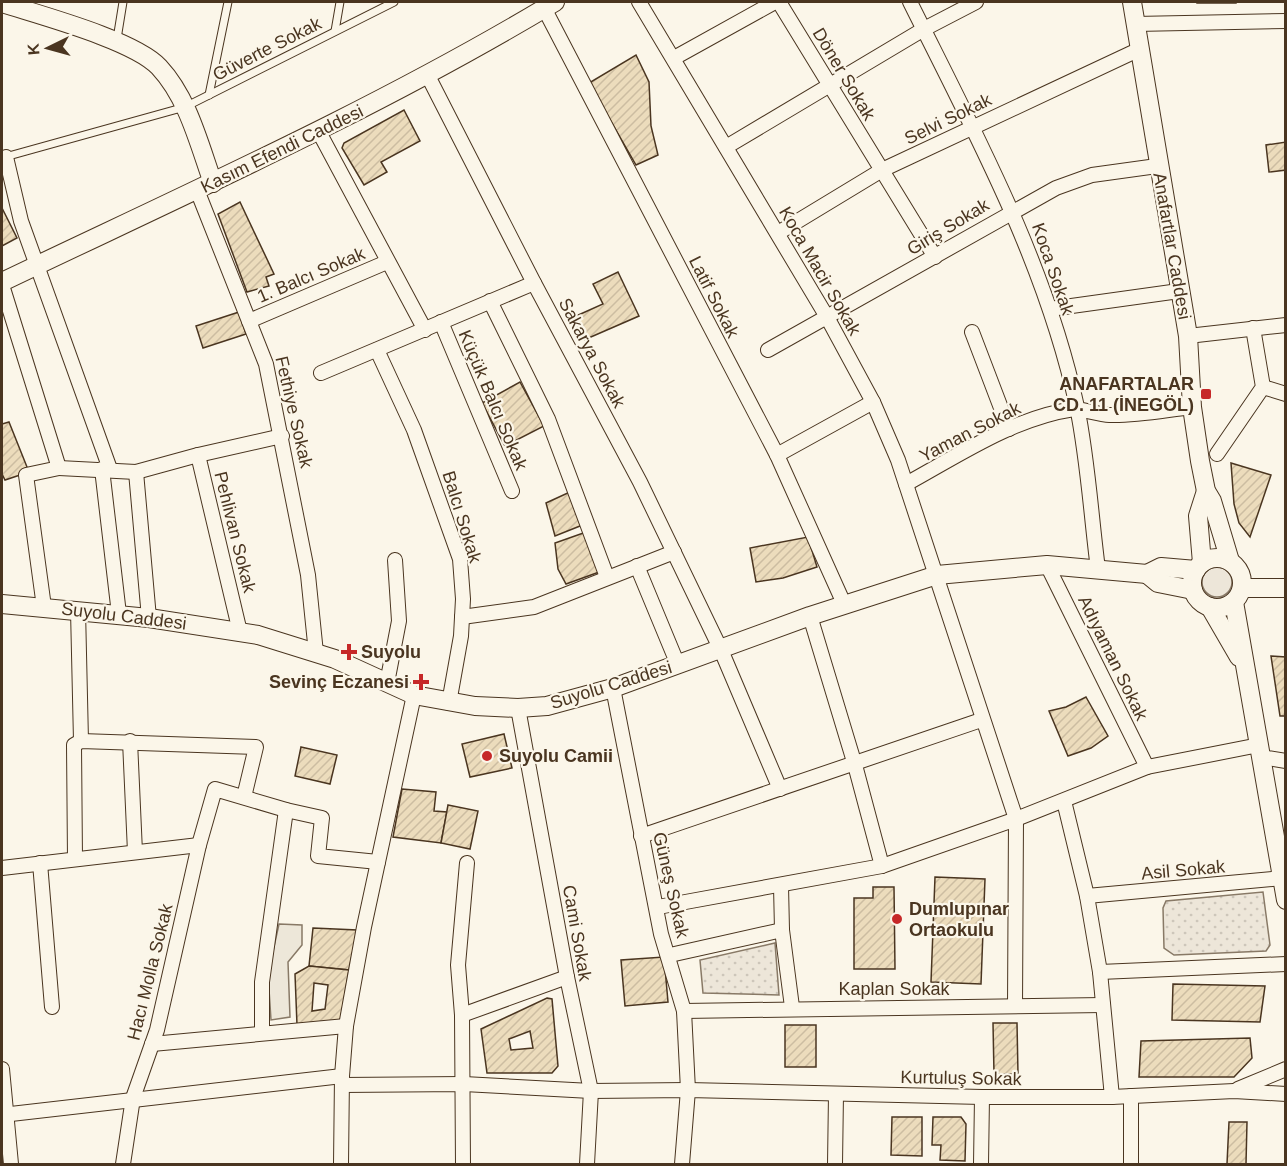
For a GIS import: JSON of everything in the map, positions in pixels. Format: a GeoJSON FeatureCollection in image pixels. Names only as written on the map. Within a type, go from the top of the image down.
{"type":"FeatureCollection","features":[{"type":"Feature","properties":{"kind":"street","name":"Koca Macir Sokak"},"geometry":{"type":"LineString","coordinates":[[639,2],[827,317],[873,402],[906,484],[937,575],[981,720],[1016,819],[1015,1006]]}},
{"type":"Feature","properties":{"kind":"street"},"geometry":{"type":"LineString","coordinates":[[674,58],[777,2]]}},
{"type":"Feature","properties":{"kind":"street","name":"Döner Sokak"},"geometry":{"type":"LineString","coordinates":[[777,2],[830,84],[935,257]]}},
{"type":"Feature","properties":{"kind":"street","name":"Koca Sokak"},"geometry":{"type":"LineString","coordinates":[[910,2],[1013,210],[1050,309],[1077,408],[1098,569]]}},
{"type":"Feature","properties":{"kind":"street"},"geometry":{"type":"LineString","coordinates":[[726,147],[924,28],[976,2]]}},
{"type":"Feature","properties":{"kind":"street","name":"Anafartlar Caddesi"},"geometry":{"type":"LineString","coordinates":[[1132,2],[1157,166],[1188,336],[1192,407],[1206,491]]}},
{"type":"Feature","properties":{"kind":"street"},"geometry":{"type":"LineString","coordinates":[[10,4],[133,47],[158,66],[185,107],[205,186]]}},
{"type":"Feature","properties":{"kind":"street","name":"Kasım Efendi Caddesi"},"geometry":{"type":"LineString","coordinates":[[2,284],[37,265],[319,132],[428,76],[550,5]]}},
{"type":"Feature","properties":{"kind":"street","name":"Latif Sokak"},"geometry":{"type":"LineString","coordinates":[[550,5],[777,455],[845,606]]}},
{"type":"Feature","properties":{"kind":"street"},"geometry":{"type":"LineString","coordinates":[[1135,24],[1286,21]]}},
{"type":"Feature","properties":{"kind":"street","name":"Selvi Sokak"},"geometry":{"type":"LineString","coordinates":[[778,233],[882,170],[1140,49]]}},
{"type":"Feature","properties":{"kind":"street","name":"Sakarya Sokak"},"geometry":{"type":"LineString","coordinates":[[428,76],[534,283],[640,482],[721,650],[780,789]]}},
{"type":"Feature","properties":{"kind":"street"},"geometry":{"type":"LineString","coordinates":[[319,132],[425,330]]}},
{"type":"Feature","properties":{"kind":"street"},"geometry":{"type":"LineString","coordinates":[[4,157],[21,221],[106,469],[119,614]]}},
{"type":"Feature","properties":{"kind":"street","name":"Giriş Sokak"},"geometry":{"type":"LineString","coordinates":[[768,350],[935,257],[1013,210],[1056,188],[1083,178],[1157,166]]}},
{"type":"Feature","properties":{"kind":"street","name":"Fethiye Sokak"},"geometry":{"type":"LineString","coordinates":[[205,186],[249,321],[266,364],[308,575],[316,653]]}},
{"type":"Feature","properties":{"kind":"street","name":"1. Balcı Sokak"},"geometry":{"type":"LineString","coordinates":[[249,321],[387,262]]}},
{"type":"Feature","properties":{"kind":"street"},"geometry":{"type":"LineString","coordinates":[[321,374],[534,283]]}},
{"type":"Feature","properties":{"kind":"street"},"geometry":{"type":"LineString","coordinates":[[2,284],[59,468]]}},
{"type":"Feature","properties":{"kind":"street"},"geometry":{"type":"LineString","coordinates":[[1050,309],[1179,291]]}},
{"type":"Feature","properties":{"kind":"street"},"geometry":{"type":"LineString","coordinates":[[490,302],[548,419],[607,577]]}},
{"type":"Feature","properties":{"kind":"street","name":"Küçük Balcı Sokak"},"geometry":{"type":"LineString","coordinates":[[441,322],[512,491]]}},
{"type":"Feature","properties":{"kind":"street"},"geometry":{"type":"LineString","coordinates":[[1188,336],[1286,325]]}},
{"type":"Feature","properties":{"kind":"street"},"geometry":{"type":"LineString","coordinates":[[1217,454],[1263,387],[1253,328]]}},
{"type":"Feature","properties":{"kind":"street"},"geometry":{"type":"LineString","coordinates":[[972,332],[1009,429]]}},
{"type":"Feature","properties":{"kind":"street","name":"Balcı Sokak"},"geometry":{"type":"LineString","coordinates":[[377,350],[414,430],[460,559],[461,636],[449,703]]}},
{"type":"Feature","properties":{"kind":"street"},"geometry":{"type":"LineString","coordinates":[[1263,387],[1286,394]]}},
{"type":"Feature","properties":{"kind":"street"},"geometry":{"type":"LineString","coordinates":[[777,455],[873,402]]}},
{"type":"Feature","properties":{"kind":"street"},"geometry":{"type":"LineString","coordinates":[[1077,408],[1090,414],[1112,415],[1192,407]]}},
{"type":"Feature","properties":{"kind":"street","name":"Yaman Sokak"},"geometry":{"type":"LineString","coordinates":[[906,484],[1009,429],[1077,408]]}},
{"type":"Feature","properties":{"kind":"street","name":"Pehlivan Sokak"},"geometry":{"type":"LineString","coordinates":[[240,632],[198,455],[282,436]]}},
{"type":"Feature","properties":{"kind":"street"},"geometry":{"type":"LineString","coordinates":[[44,607],[26,475],[59,468],[136,472],[198,455]]}},
{"type":"Feature","properties":{"kind":"street"},"geometry":{"type":"LineString","coordinates":[[136,472],[149,618]]}},
{"type":"Feature","properties":{"kind":"street"},"geometry":{"type":"LineString","coordinates":[[1206,491],[1212,501],[1230,561],[1240,572],[1238,595],[1245,666],[1285,899]]}},
{"type":"Feature","properties":{"kind":"street"},"geometry":{"type":"LineString","coordinates":[[1192,590],[1199,566],[1198,516],[1206,491]]}},
{"type":"Feature","properties":{"kind":"street"},"geometry":{"type":"LineString","coordinates":[[462,617],[534,607],[674,552]]}},
{"type":"Feature","properties":{"kind":"street"},"geometry":{"type":"LineString","coordinates":[[1230,561],[1216,557],[1199,566],[1161,567],[1147,574],[1158,583],[1192,590],[1202,603],[1210,607],[1227,606],[1238,595],[1286,588]]}},
{"type":"Feature","properties":{"kind":"street"},"geometry":{"type":"LineString","coordinates":[[387,683],[399,621],[395,560]]}},
{"type":"Feature","properties":{"kind":"street","name":"Suyolu Caddesi"},"geometry":{"type":"LineString","coordinates":[[2,604],[78,609],[240,632],[316,653],[414,695],[449,703],[518,708],[547,706],[614,688],[810,616],[937,575],[1047,565],[1147,574]]}},
{"type":"Feature","properties":{"kind":"street","name":"Adıyaman Sokak"},"geometry":{"type":"LineString","coordinates":[[1047,565],[1147,767]]}},
{"type":"Feature","properties":{"kind":"street"},"geometry":{"type":"LineString","coordinates":[[637,566],[678,665]]}},
{"type":"Feature","properties":{"kind":"street"},"geometry":{"type":"LineString","coordinates":[[1210,607],[1245,666]]}},
{"type":"Feature","properties":{"kind":"street"},"geometry":{"type":"LineString","coordinates":[[78,609],[81,741]]}},
{"type":"Feature","properties":{"kind":"street"},"geometry":{"type":"LineString","coordinates":[[810,616],[855,765],[882,866]]}},
{"type":"Feature","properties":{"kind":"street","name":"Güneş Sokak"},"geometry":{"type":"LineString","coordinates":[[614,688],[641,836],[658,907],[661,934],[670,955],[684,1011],[688,1090],[682,1164]]}},
{"type":"Feature","properties":{"kind":"street"},"geometry":{"type":"LineString","coordinates":[[341,1164],[342,1080],[346,1026],[414,695]]}},
{"type":"Feature","properties":{"kind":"street","name":"Cami Sokak"},"geometry":{"type":"LineString","coordinates":[[518,708],[567,977],[591,1090],[587,1164]]}},
{"type":"Feature","properties":{"kind":"street"},"geometry":{"type":"LineString","coordinates":[[641,836],[855,765],[981,720]]}},
{"type":"Feature","properties":{"kind":"street"},"geometry":{"type":"LineString","coordinates":[[75,859],[74,745],[81,741],[130,741],[255,747],[244,796],[286,810],[322,818],[318,856],[378,862]]}},
{"type":"Feature","properties":{"kind":"street"},"geometry":{"type":"LineString","coordinates":[[130,741],[135,852]]}},
{"type":"Feature","properties":{"kind":"street"},"geometry":{"type":"LineString","coordinates":[[658,907],[882,866],[1016,819],[1147,767],[1260,751],[1286,761]]}},
{"type":"Feature","properties":{"kind":"street","name":"Hacı Molla Sokak"},"geometry":{"type":"LineString","coordinates":[[123,1164],[133,1098],[152,1044],[199,845],[215,789],[244,796]]}},
{"type":"Feature","properties":{"kind":"street"},"geometry":{"type":"LineString","coordinates":[[1064,801],[1087,897],[1100,972],[1112,1097]]}},
{"type":"Feature","properties":{"kind":"street"},"geometry":{"type":"LineString","coordinates":[[262,1034],[262,982],[286,810]]}},
{"type":"Feature","properties":{"kind":"street"},"geometry":{"type":"LineString","coordinates":[[2,868],[199,845]]}},
{"type":"Feature","properties":{"kind":"street"},"geometry":{"type":"LineString","coordinates":[[40,863],[52,1007]]}},
{"type":"Feature","properties":{"kind":"street"},"geometry":{"type":"LineString","coordinates":[[463,1164],[464,1084],[458,965],[467,863]]}},
{"type":"Feature","properties":{"kind":"street","name":"Asil Sokak"},"geometry":{"type":"LineString","coordinates":[[1087,897],[1282,878]]}},
{"type":"Feature","properties":{"kind":"street"},"geometry":{"type":"LineString","coordinates":[[781,886],[782,930],[792,1007]]}},
{"type":"Feature","properties":{"kind":"street"},"geometry":{"type":"LineString","coordinates":[[670,955],[782,930]]}},
{"type":"Feature","properties":{"kind":"street"},"geometry":{"type":"LineString","coordinates":[[1100,972],[1286,964]]}},
{"type":"Feature","properties":{"kind":"street"},"geometry":{"type":"LineString","coordinates":[[462,1015],[567,977]]}},
{"type":"Feature","properties":{"kind":"street","name":"Kaplan Sokak"},"geometry":{"type":"LineString","coordinates":[[684,1011],[792,1007],[1103,1005]]}},
{"type":"Feature","properties":{"kind":"street"},"geometry":{"type":"LineString","coordinates":[[152,1044],[346,1026]]}},
{"type":"Feature","properties":{"kind":"street"},"geometry":{"type":"LineString","coordinates":[[2,1069],[4,1115],[11,1164]]}},
{"type":"Feature","properties":{"kind":"street"},"geometry":{"type":"LineString","coordinates":[[1234,1091],[1286,1069]]}},
{"type":"Feature","properties":{"kind":"street","name":"Kurtuluş Sokak"},"geometry":{"type":"LineString","coordinates":[[4,1115],[133,1098],[342,1080],[591,1090],[982,1097],[1112,1097],[1234,1091]]}},
{"type":"Feature","properties":{"kind":"street"},"geometry":{"type":"LineString","coordinates":[[1234,1091],[1286,1094]]}},
{"type":"Feature","properties":{"kind":"street"},"geometry":{"type":"LineString","coordinates":[[835,1164],[836,1094]]}},
{"type":"Feature","properties":{"kind":"street"},"geometry":{"type":"LineString","coordinates":[[1131,1096],[1131,1164]]}},
{"type":"Feature","properties":{"kind":"street"},"geometry":{"type":"LineString","coordinates":[[981,1164],[982,1097]]}},
{"type":"Feature","properties":{"kind":"lane"},"geometry":{"type":"LineString","coordinates":[[116,42],[123,2]]}},
{"type":"Feature","properties":{"kind":"lane"},"geometry":{"type":"LineString","coordinates":[[209,95],[228,2]]}},
{"type":"Feature","properties":{"kind":"lane"},"geometry":{"type":"LineString","coordinates":[[335,31],[340,2]]}},
{"type":"Feature","properties":{"kind":"lane","name":"Güverte Sokak"},"geometry":{"type":"LineString","coordinates":[[4,157],[185,107],[394,2]]}},
{"type":"Feature","properties":{"kind":"shaded area"},"geometry":{"type":"Polygon","coordinates":[[[1217,567],[1223,568],[1231,576],[1231,588],[1223,596],[1217,597],[1211,596],[1203,588],[1202,582],[1203,576],[1211,568],[1217,567]]]}},
{"type":"Feature","properties":{"kind":"shaded area"},"geometry":{"type":"Polygon","coordinates":[[[1263,892],[1270,945],[1266,951],[1174,955],[1164,948],[1163,908],[1166,901],[1263,892]]]}},
{"type":"Feature","properties":{"kind":"shaded area"},"geometry":{"type":"Polygon","coordinates":[[[279,924],[302,925],[302,945],[288,962],[290,1017],[271,1020],[268,974],[279,924]]]}},
{"type":"Feature","properties":{"kind":"shaded area"},"geometry":{"type":"Polygon","coordinates":[[[775,943],[779,995],[703,993],[700,960],[775,943]]]}},
{"type":"Feature","properties":{"kind":"building"},"geometry":{"type":"Polygon","coordinates":[[[1236,2],[1236,3],[1197,3],[1236,2]]]}},
{"type":"Feature","properties":{"kind":"building"},"geometry":{"type":"Polygon","coordinates":[[[636,55],[649,82],[651,126],[658,155],[636,165],[589,83],[636,55]]]}},
{"type":"Feature","properties":{"kind":"building"},"geometry":{"type":"Polygon","coordinates":[[[404,110],[420,141],[381,162],[387,172],[364,185],[342,148],[344,143],[404,110]]]}},
{"type":"Feature","properties":{"kind":"building"},"geometry":{"type":"Polygon","coordinates":[[[1286,142],[1286,170],[1269,172],[1266,145],[1286,142]]]}},
{"type":"Feature","properties":{"kind":"building"},"geometry":{"type":"Polygon","coordinates":[[[240,202],[274,274],[266,277],[269,286],[247,292],[218,214],[240,202]]]}},
{"type":"Feature","properties":{"kind":"building"},"geometry":{"type":"Polygon","coordinates":[[[2,208],[17,238],[2,246],[2,208]]]}},
{"type":"Feature","properties":{"kind":"building"},"geometry":{"type":"Polygon","coordinates":[[[618,272],[639,316],[584,340],[574,317],[603,304],[593,284],[618,272]]]}},
{"type":"Feature","properties":{"kind":"building"},"geometry":{"type":"Polygon","coordinates":[[[239,312],[246,334],[203,348],[196,326],[239,312]]]}},
{"type":"Feature","properties":{"kind":"building"},"geometry":{"type":"Polygon","coordinates":[[[520,382],[544,426],[505,446],[482,403],[520,382]]]}},
{"type":"Feature","properties":{"kind":"building"},"geometry":{"type":"Polygon","coordinates":[[[9,422],[29,472],[5,480],[2,474],[2,424],[9,422]]]}},
{"type":"Feature","properties":{"kind":"building"},"geometry":{"type":"Polygon","coordinates":[[[1231,463],[1271,475],[1250,537],[1239,523],[1234,504],[1231,463]]]}},
{"type":"Feature","properties":{"kind":"building"},"geometry":{"type":"Polygon","coordinates":[[[572,491],[585,524],[555,536],[546,503],[572,491]]]}},
{"type":"Feature","properties":{"kind":"building"},"geometry":{"type":"Polygon","coordinates":[[[589,531],[602,571],[566,584],[558,569],[555,543],[589,531]]]}},
{"type":"Feature","properties":{"kind":"building"},"geometry":{"type":"Polygon","coordinates":[[[808,537],[817,567],[783,578],[756,582],[750,548],[808,537]]]}},
{"type":"Feature","properties":{"kind":"building"},"geometry":{"type":"Polygon","coordinates":[[[1271,656],[1286,657],[1286,716],[1280,716],[1271,656]]]}},
{"type":"Feature","properties":{"kind":"building"},"geometry":{"type":"Polygon","coordinates":[[[1086,697],[1108,736],[1091,748],[1068,756],[1049,711],[1066,707],[1086,697]]]}},
{"type":"Feature","properties":{"kind":"building","name":"Suyolu Camii"},"geometry":{"type":"Polygon","coordinates":[[[504,734],[512,768],[470,777],[462,744],[504,734]]]}},
{"type":"Feature","properties":{"kind":"building"},"geometry":{"type":"Polygon","coordinates":[[[301,747],[337,755],[330,784],[295,776],[301,747]]]}},
{"type":"Feature","properties":{"kind":"building"},"geometry":{"type":"Polygon","coordinates":[[[402,789],[436,792],[434,811],[447,812],[441,843],[393,837],[402,789]]]}},
{"type":"Feature","properties":{"kind":"building"},"geometry":{"type":"Polygon","coordinates":[[[448,805],[478,811],[470,849],[441,843],[448,805]]]}},
{"type":"Feature","properties":{"kind":"building"},"geometry":{"type":"Polygon","coordinates":[[[935,877],[985,879],[981,984],[931,982],[935,877]]]}},
{"type":"Feature","properties":{"kind":"building"},"geometry":{"type":"Polygon","coordinates":[[[873,887],[894,887],[895,969],[854,969],[854,898],[873,898],[873,887]]]}},
{"type":"Feature","properties":{"kind":"building"},"geometry":{"type":"Polygon","coordinates":[[[313,928],[357,930],[349,970],[309,966],[313,928]]]}},
{"type":"Feature","properties":{"kind":"building"},"geometry":{"type":"Polygon","coordinates":[[[664,957],[668,1002],[625,1006],[621,960],[664,957]]]}},
{"type":"Feature","properties":{"kind":"building"},"geometry":{"type":"Polygon","coordinates":[[[309,966],[349,970],[340,1022],[297,1025],[295,974],[309,966]],[[314,983],[312,1011],[325,1009],[328,985],[314,983]]]}},
{"type":"Feature","properties":{"kind":"building"},"geometry":{"type":"Polygon","coordinates":[[[1173,984],[1265,986],[1260,1022],[1172,1020],[1173,984]]]}},
{"type":"Feature","properties":{"kind":"building"},"geometry":{"type":"Polygon","coordinates":[[[547,998],[552,999],[558,1066],[552,1073],[487,1073],[481,1029],[547,998]],[[530,1031],[509,1039],[511,1050],[533,1048],[530,1031]]]}},
{"type":"Feature","properties":{"kind":"building"},"geometry":{"type":"Polygon","coordinates":[[[993,1023],[1017,1023],[1018,1074],[994,1074],[993,1023]]]}},
{"type":"Feature","properties":{"kind":"building"},"geometry":{"type":"Polygon","coordinates":[[[785,1025],[816,1025],[816,1067],[785,1067],[785,1025]]]}},
{"type":"Feature","properties":{"kind":"building"},"geometry":{"type":"Polygon","coordinates":[[[1250,1038],[1252,1058],[1234,1077],[1139,1077],[1141,1041],[1250,1038]]]}},
{"type":"Feature","properties":{"kind":"building"},"geometry":{"type":"Polygon","coordinates":[[[892,1117],[922,1117],[922,1156],[891,1155],[892,1117]]]}},
{"type":"Feature","properties":{"kind":"building"},"geometry":{"type":"Polygon","coordinates":[[[933,1117],[961,1117],[966,1124],[965,1161],[940,1160],[941,1145],[932,1145],[933,1117]]]}},
{"type":"Feature","properties":{"kind":"building"},"geometry":{"type":"Polygon","coordinates":[[[1229,1122],[1247,1122],[1246,1164],[1227,1164],[1229,1122]]]}},
{"type":"Feature","properties":{"kind":"place","name":"ANAFARTALAR CD. 11 (İNEGÖL)"},"geometry":{"type":"Point","coordinates":[1206,394]}},
{"type":"Feature","properties":{"kind":"place","name":"Suyolu"},"geometry":{"type":"Point","coordinates":[349,652]}},
{"type":"Feature","properties":{"kind":"place","name":"Sevinç Eczanesi"},"geometry":{"type":"Point","coordinates":[421,682]}},
{"type":"Feature","properties":{"kind":"place","name":"Suyolu Camii"},"geometry":{"type":"Point","coordinates":[487,756]}},
{"type":"Feature","properties":{"kind":"place","name":"Dumlupınar Ortaokulu"},"geometry":{"type":"Point","coordinates":[897,919]}}]}
